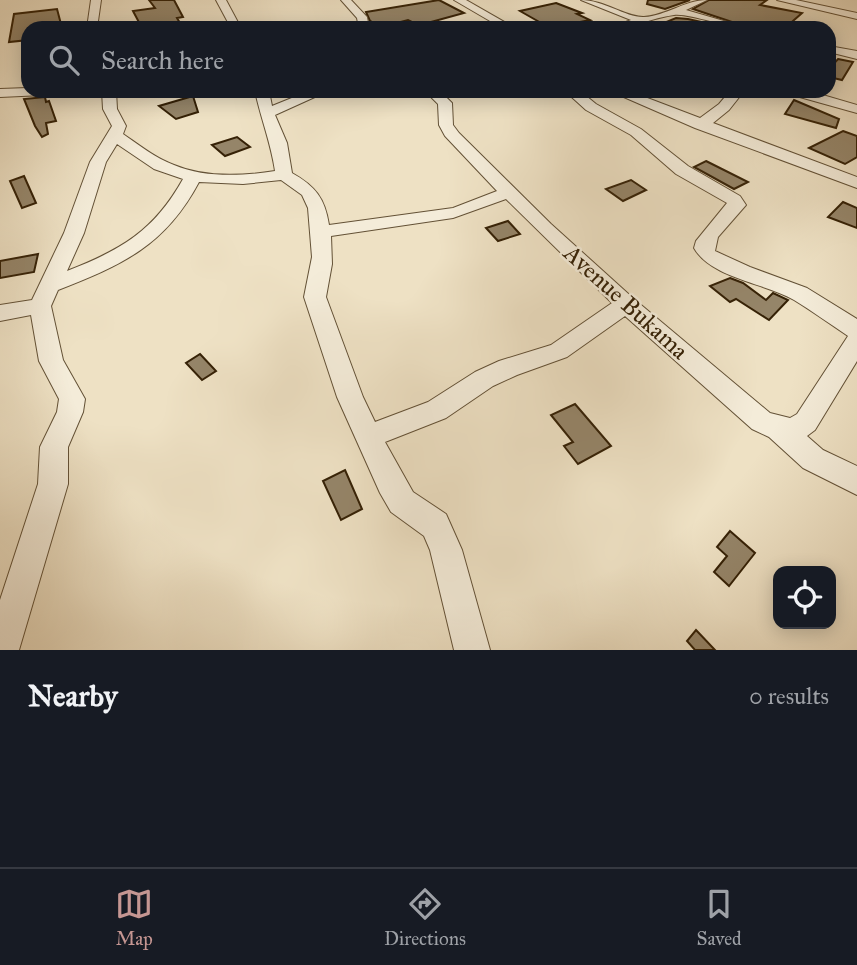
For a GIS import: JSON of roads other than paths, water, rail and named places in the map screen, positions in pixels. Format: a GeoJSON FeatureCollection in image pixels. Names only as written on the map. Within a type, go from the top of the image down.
{"type":"FeatureCollection","features":[{"type":"Feature","properties":{"kind":"street"},"geometry":{"type":"LineString","coordinates":[[93,21],[96,0]]}},
{"type":"Feature","properties":{"kind":"street"},"geometry":{"type":"LineString","coordinates":[[221,0],[232,21]]}},
{"type":"Feature","properties":{"kind":"street"},"geometry":{"type":"LineString","coordinates":[[346,0],[363,21]]}},
{"type":"Feature","properties":{"kind":"street"},"geometry":{"type":"LineString","coordinates":[[459,0],[497,21]]}},
{"type":"Feature","properties":{"kind":"street"},"geometry":{"type":"LineString","coordinates":[[586,0],[643,21],[702,0]]}},
{"type":"Feature","properties":{"kind":"street"},"geometry":{"type":"LineString","coordinates":[[782,0],[857,16]]}},
{"type":"Feature","properties":{"kind":"street"},"geometry":{"type":"LineString","coordinates":[[676,11],[715,21]]}},
{"type":"Feature","properties":{"kind":"street"},"geometry":{"type":"LineString","coordinates":[[836,50],[857,55]]}},
{"type":"Feature","properties":{"kind":"street"},"geometry":{"type":"LineString","coordinates":[[0,93],[21,92]]}},
{"type":"Feature","properties":{"kind":"street"},"geometry":{"type":"LineString","coordinates":[[1,650],[53,485],[54,447],[70,412],[72,399],[51,361],[45,295],[79,222],[98,162],[119,126],[112,115],[110,98]]}},
{"type":"Feature","properties":{"kind":"street"},"geometry":{"type":"LineString","coordinates":[[284,175],[279,143],[270,126],[265,102],[285,98]]}},
{"type":"Feature","properties":{"kind":"street","name":"Avenue Bukama"},"geometry":{"type":"LineString","coordinates":[[440,98],[446,103],[446,125],[453,136],[626,304],[746,411],[769,427],[779,429],[813,459],[857,481]]}},
{"type":"Feature","properties":{"kind":"street"},"geometry":{"type":"LineString","coordinates":[[580,98],[591,107],[636,132],[682,170],[734,200],[737,205],[733,211],[705,241],[704,248],[708,255],[743,272],[799,293],[857,330]]}},
{"type":"Feature","properties":{"kind":"street"},"geometry":{"type":"LineString","coordinates":[[634,98],[857,183]]}},
{"type":"Feature","properties":{"kind":"street"},"geometry":{"type":"LineString","coordinates":[[701,125],[731,98]]}},
{"type":"Feature","properties":{"kind":"street"},"geometry":{"type":"LineString","coordinates":[[818,98],[857,109]]}},
{"type":"Feature","properties":{"kind":"street"},"geometry":{"type":"LineString","coordinates":[[115,136],[163,166],[194,175],[247,179],[284,175],[312,195],[320,233],[321,267],[315,286],[315,297],[350,397],[390,483],[402,502],[426,516],[435,525],[446,550],[472,650]]}},
{"type":"Feature","properties":{"kind":"street"},"geometry":{"type":"LineString","coordinates":[[0,313],[45,295],[150,237],[173,214],[194,175]]}},
{"type":"Feature","properties":{"kind":"street"},"geometry":{"type":"LineString","coordinates":[[320,233],[347,226],[452,213],[485,198],[509,193]]}},
{"type":"Feature","properties":{"kind":"street"},"geometry":{"type":"LineString","coordinates":[[370,436],[438,410],[484,379],[508,368],[559,351],[626,304]]}},
{"type":"Feature","properties":{"kind":"street"},"geometry":{"type":"LineString","coordinates":[[779,429],[794,430],[806,422],[857,341]]}}]}
